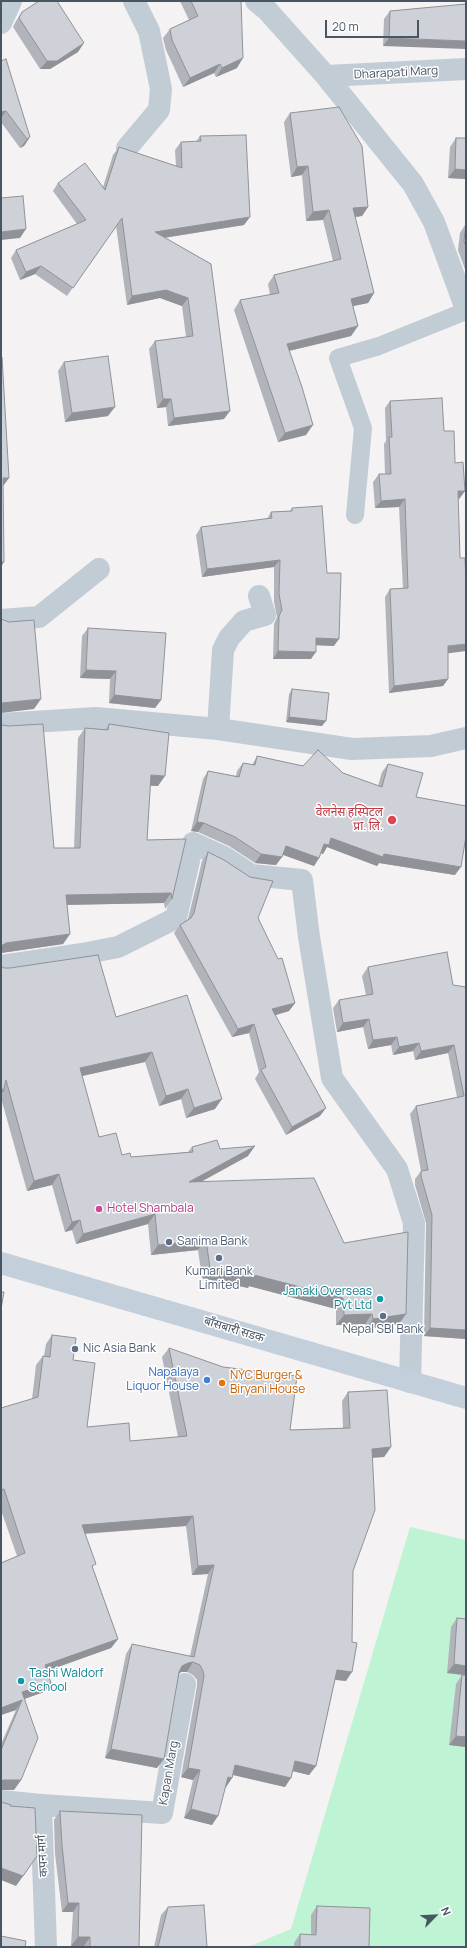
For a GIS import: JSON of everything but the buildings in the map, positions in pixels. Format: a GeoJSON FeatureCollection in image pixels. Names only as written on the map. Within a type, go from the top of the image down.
{"type":"FeatureCollection","features":[{"type":"Feature","properties":{"kind":"main road","name":"बाँसबारी सडक"},"geometry":{"type":"LineString","coordinates":[[1,1263],[466,1398]]}},
{"type":"Feature","properties":{"kind":"street"},"geometry":{"type":"LineString","coordinates":[[1,23],[10,1]]}},
{"type":"Feature","properties":{"kind":"street"},"geometry":{"type":"LineString","coordinates":[[128,148],[158,110],[161,89],[148,31],[134,1]]}},
{"type":"Feature","properties":{"kind":"street"},"geometry":{"type":"LineString","coordinates":[[256,1],[267,10],[326,76],[413,184],[434,222],[466,310]]}},
{"type":"Feature","properties":{"kind":"street","name":"Dharapati Marg"},"geometry":{"type":"LineString","coordinates":[[326,76],[466,69]]}},
{"type":"Feature","properties":{"kind":"street"},"geometry":{"type":"LineString","coordinates":[[1,620],[39,617],[99,569]]}},
{"type":"Feature","properties":{"kind":"street"},"geometry":{"type":"LineString","coordinates":[[218,729],[223,650],[229,638],[244,621],[265,615],[259,596]]}},
{"type":"Feature","properties":{"kind":"street"},"geometry":{"type":"LineString","coordinates":[[1,724],[96,718],[218,729],[352,749],[431,746],[466,738]]}},
{"type":"Feature","properties":{"kind":"street"},"geometry":{"type":"LineString","coordinates":[[1,966],[118,947],[176,918],[193,843],[224,857],[251,875],[302,880],[309,937],[332,1078],[397,1169],[414,1223],[410,1382]]}},
{"type":"Feature","properties":{"kind":"street","name":"Kapan Marg"},"geometry":{"type":"LineString","coordinates":[[41,1805],[162,1814],[185,1684]]}},
{"type":"Feature","properties":{"kind":"street"},"geometry":{"type":"LineString","coordinates":[[1,1801],[41,1805]]}},
{"type":"Feature","properties":{"kind":"street","name":"कपन मार्ग"},"geometry":{"type":"LineString","coordinates":[[41,1805],[46,1947]]}},
{"type":"Feature","properties":{"kind":"lane"},"geometry":{"type":"LineString","coordinates":[[356,515],[363,428],[338,358],[379,346],[466,310]]}},
{"type":"Feature","properties":{"kind":"green space"},"geometry":{"type":"Polygon","coordinates":[[[410,1527],[466,1540],[466,1947],[248,1947],[291,1929],[410,1527]]]}},
{"type":"Feature","properties":{"kind":"place","name":"वेलनेस हस्पिटल प्रा. लि."},"geometry":{"type":"Point","coordinates":[392,820]}},
{"type":"Feature","properties":{"kind":"place","name":"Hotel Shambala"},"geometry":{"type":"Point","coordinates":[99,1209]}},
{"type":"Feature","properties":{"kind":"place","name":"Sanima Bank"},"geometry":{"type":"Point","coordinates":[169,1242]}},
{"type":"Feature","properties":{"kind":"place","name":"Kumari Bank Limited"},"geometry":{"type":"Point","coordinates":[219,1258]}},
{"type":"Feature","properties":{"kind":"place","name":"Janaki Overseas Pvt Ltd"},"geometry":{"type":"Point","coordinates":[380,1299]}},
{"type":"Feature","properties":{"kind":"place","name":"Nepal SBI Bank"},"geometry":{"type":"Point","coordinates":[383,1316]}},
{"type":"Feature","properties":{"kind":"place","name":"Nic Asia Bank"},"geometry":{"type":"Point","coordinates":[75,1349]}},
{"type":"Feature","properties":{"kind":"place","name":"Napalaya Liquor House"},"geometry":{"type":"Point","coordinates":[207,1380]}},
{"type":"Feature","properties":{"kind":"place","name":"NYC Burger & Biryani House"},"geometry":{"type":"Point","coordinates":[222,1383]}},
{"type":"Feature","properties":{"kind":"place","name":"Tashi Waldorf School"},"geometry":{"type":"Point","coordinates":[21,1681]}}]}
